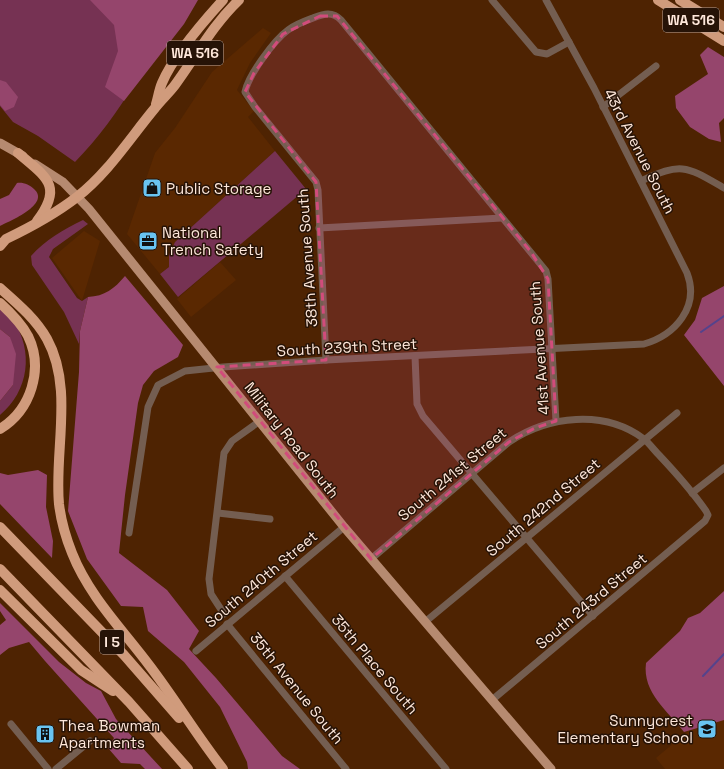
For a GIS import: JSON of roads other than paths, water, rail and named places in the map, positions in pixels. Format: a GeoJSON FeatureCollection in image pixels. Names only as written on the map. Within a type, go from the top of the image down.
{"type":"FeatureCollection","features":[{"type":"Feature","properties":{"kind":"highway","name":"WA 516"},"geometry":{"type":"LineString","coordinates":[[154,108],[162,83],[200,26],[223,0]]}},
{"type":"Feature","properties":{"kind":"highway","name":"WA 516"},"geometry":{"type":"LineString","coordinates":[[2,242],[78,196],[117,157],[154,108],[175,85],[214,27],[239,0]]}},
{"type":"Feature","properties":{"kind":"highway","name":"WA 516"},"geometry":{"type":"LineString","coordinates":[[658,0],[724,41]]}},
{"type":"Feature","properties":{"kind":"highway","name":"WA 516"},"geometry":{"type":"LineString","coordinates":[[680,0],[724,27]]}},
{"type":"Feature","properties":{"kind":"highway"},"geometry":{"type":"LineString","coordinates":[[18,153],[43,176],[50,189],[51,196],[48,207],[34,224]]}},
{"type":"Feature","properties":{"kind":"highway"},"geometry":{"type":"LineString","coordinates":[[0,254],[13,242],[20,232]]}},
{"type":"Feature","properties":{"kind":"highway"},"geometry":{"type":"LineString","coordinates":[[0,284],[40,328],[52,349],[56,364],[61,405],[59,505],[66,535],[78,568],[96,598],[150,667],[220,765]]}},
{"type":"Feature","properties":{"kind":"highway"},"geometry":{"type":"LineString","coordinates":[[0,288],[10,296]]}},
{"type":"Feature","properties":{"kind":"highway"},"geometry":{"type":"LineString","coordinates":[[0,303],[22,327],[32,348],[35,361],[35,375],[29,396],[18,414],[0,429]]}},
{"type":"Feature","properties":{"kind":"highway","name":"I 5"},"geometry":{"type":"LineString","coordinates":[[0,527],[124,655],[220,765]]}},
{"type":"Feature","properties":{"kind":"highway","name":"I 5"},"geometry":{"type":"LineString","coordinates":[[0,569],[129,702],[188,769]]}},
{"type":"Feature","properties":{"kind":"highway"},"geometry":{"type":"LineString","coordinates":[[0,590],[81,670],[129,702]]}},
{"type":"Feature","properties":{"kind":"main road","name":"Military Road South"},"geometry":{"type":"LineString","coordinates":[[0,143],[63,182],[78,196],[260,420],[344,527],[551,769]]}},
{"type":"Feature","properties":{"kind":"street"},"geometry":{"type":"LineString","coordinates":[[492,0],[536,52],[547,54],[570,42]]}},
{"type":"Feature","properties":{"kind":"street","name":"43rd Avenue South"},"geometry":{"type":"LineString","coordinates":[[546,0],[570,42],[690,280],[689,305],[683,318]]}},
{"type":"Feature","properties":{"kind":"street","name":"38th Avenue South"},"geometry":{"type":"LineString","coordinates":[[326,360],[318,190],[316,182],[247,97],[246,92],[248,83],[283,34],[293,26],[328,13]]}},
{"type":"Feature","properties":{"kind":"street","name":"41st Avenue South"},"geometry":{"type":"LineString","coordinates":[[328,13],[337,16],[341,20],[502,218],[532,252],[548,275],[556,421],[570,419],[595,420],[626,430],[644,439],[707,513],[705,522]]}},
{"type":"Feature","properties":{"kind":"street"},"geometry":{"type":"LineString","coordinates":[[603,107],[656,66]]}},
{"type":"Feature","properties":{"kind":"street"},"geometry":{"type":"LineString","coordinates":[[641,182],[663,172],[683,168],[724,188]]}},
{"type":"Feature","properties":{"kind":"street"},"geometry":{"type":"LineString","coordinates":[[319,228],[502,218]]}},
{"type":"Feature","properties":{"kind":"street","name":"South 239th Street"},"geometry":{"type":"LineString","coordinates":[[129,533],[148,407],[158,386],[185,371],[217,367],[326,360],[552,347],[644,344],[666,334],[683,318]]}},
{"type":"Feature","properties":{"kind":"street"},"geometry":{"type":"LineString","coordinates":[[415,356],[416,396],[419,411],[593,616]]}},
{"type":"Feature","properties":{"kind":"street","name":"South 242nd Street"},"geometry":{"type":"LineString","coordinates":[[425,622],[677,412]]}},
{"type":"Feature","properties":{"kind":"street"},"geometry":{"type":"LineString","coordinates":[[224,614],[215,603],[209,587],[209,571],[218,513],[221,472],[226,449],[235,438],[260,420]]}},
{"type":"Feature","properties":{"kind":"street","name":"South 241st Street"},"geometry":{"type":"LineString","coordinates":[[371,559],[516,437],[535,428],[556,421]]}},
{"type":"Feature","properties":{"kind":"street"},"geometry":{"type":"LineString","coordinates":[[692,494],[724,468]]}},
{"type":"Feature","properties":{"kind":"street"},"geometry":{"type":"LineString","coordinates":[[218,513],[270,519]]}},
{"type":"Feature","properties":{"kind":"street","name":"South 243rd Street"},"geometry":{"type":"LineString","coordinates":[[492,700],[705,522]]}},
{"type":"Feature","properties":{"kind":"street","name":"South 240th Street"},"geometry":{"type":"LineString","coordinates":[[196,650],[344,527]]}},
{"type":"Feature","properties":{"kind":"street","name":"35th Place South"},"geometry":{"type":"LineString","coordinates":[[285,576],[446,769]]}},
{"type":"Feature","properties":{"kind":"street","name":"35th Avenue South"},"geometry":{"type":"LineString","coordinates":[[227,624],[346,769]]}},
{"type":"Feature","properties":{"kind":"street"},"geometry":{"type":"LineString","coordinates":[[11,724],[48,769]]}},
{"type":"Feature","properties":{"kind":"street"},"geometry":{"type":"LineString","coordinates":[[56,769],[90,741]]}},
{"type":"Feature","properties":{"kind":"waterway"},"geometry":{"type":"LineString","coordinates":[[701,332],[724,316]]}},
{"type":"Feature","properties":{"kind":"waterway"},"geometry":{"type":"LineString","coordinates":[[703,676],[724,654]]}},
{"type":"Feature","properties":{"kind":"place","name":"Public Storage"},"geometry":{"type":"Point","coordinates":[152,188]}},
{"type":"Feature","properties":{"kind":"place","name":"National Trench Safety"},"geometry":{"type":"Point","coordinates":[148,241]}},
{"type":"Feature","properties":{"kind":"place","name":"Sunnycrest Elementary School"},"geometry":{"type":"Point","coordinates":[707,729]}},
{"type":"Feature","properties":{"kind":"place","name":"Thea Bowman Apartments"},"geometry":{"type":"Point","coordinates":[45,734]}}]}
